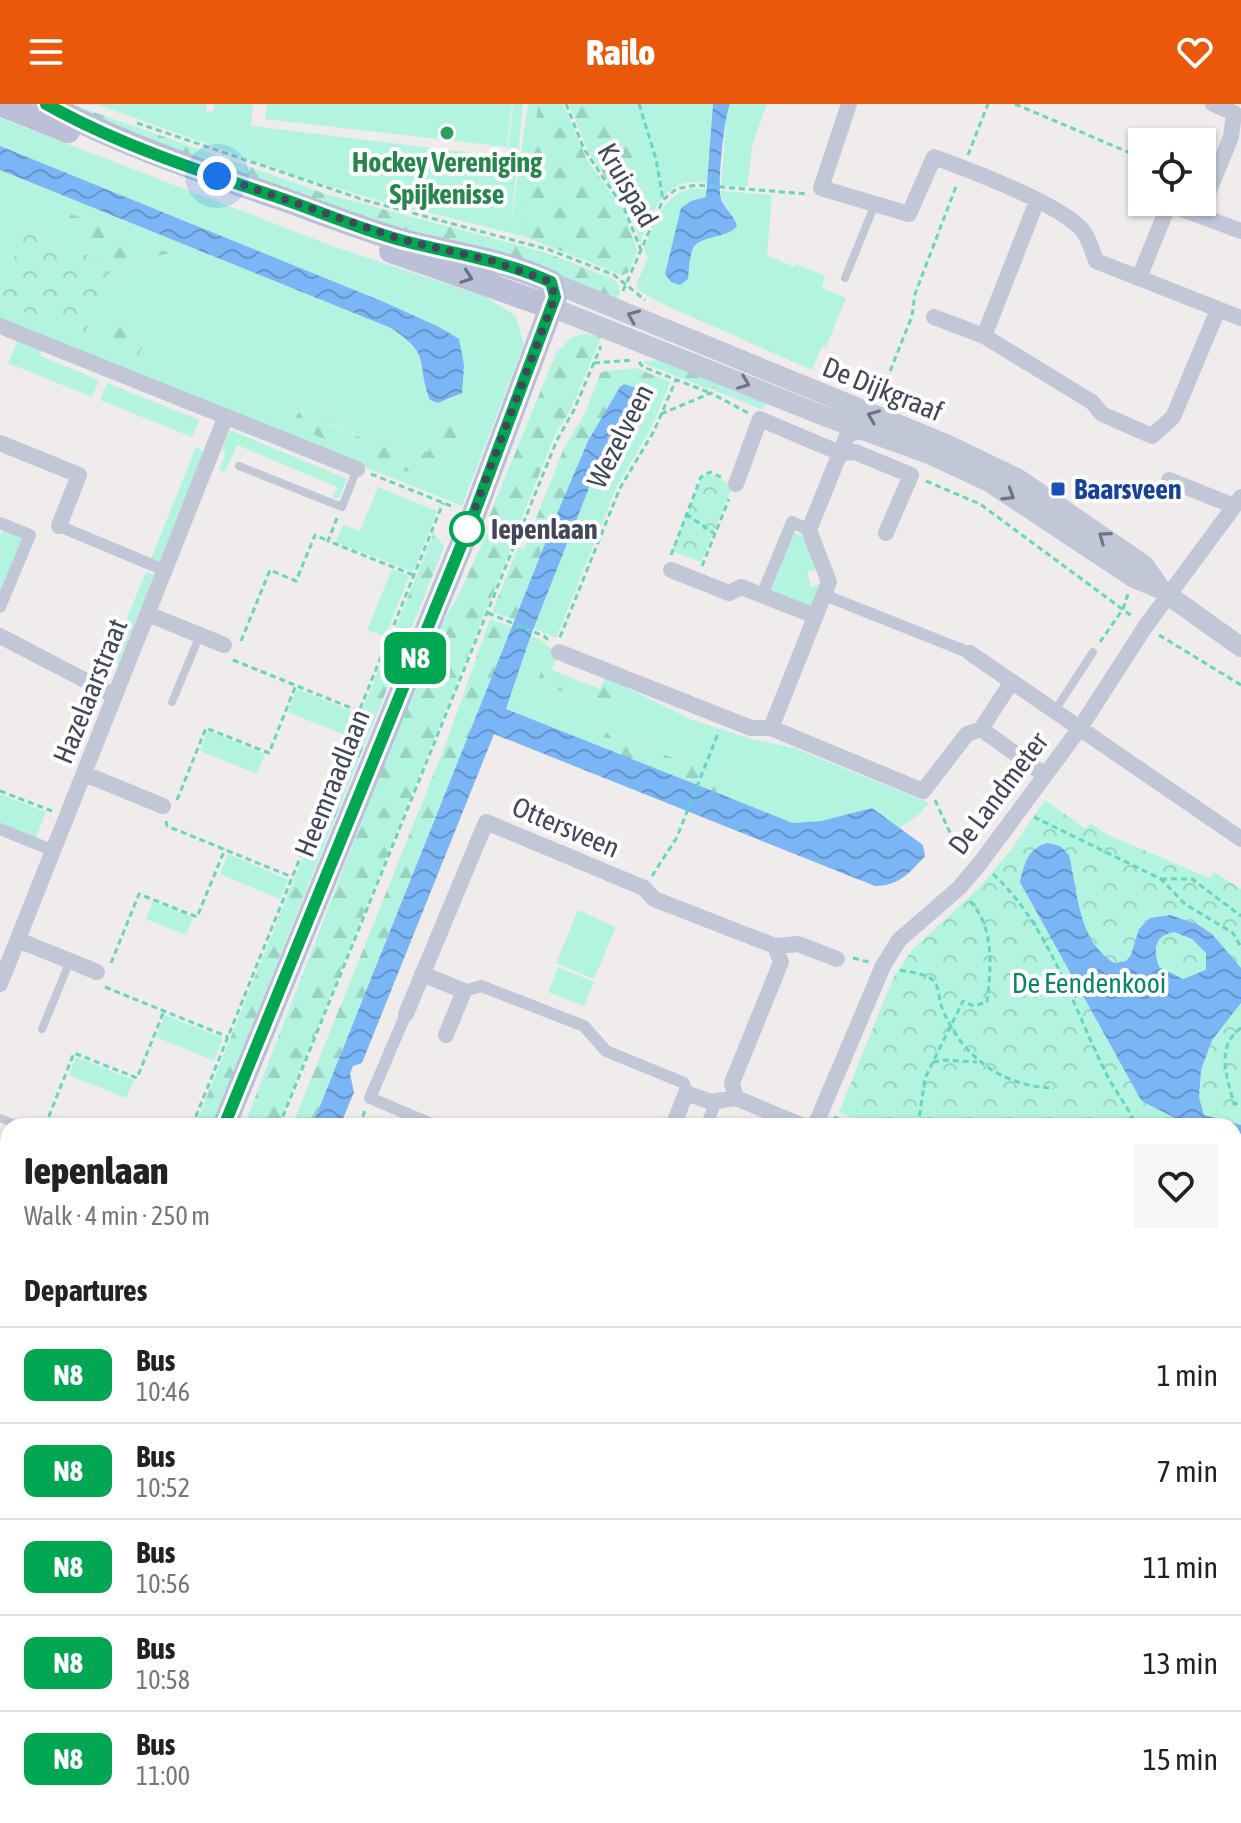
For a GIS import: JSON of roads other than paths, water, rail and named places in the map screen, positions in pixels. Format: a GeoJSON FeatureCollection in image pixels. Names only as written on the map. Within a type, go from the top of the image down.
{"type":"FeatureCollection","features":[{"type":"Feature","properties":{"kind":"main road"},"geometry":{"type":"LineString","coordinates":[[0,104],[262,206],[557,294]]}},
{"type":"Feature","properties":{"kind":"main road"},"geometry":{"type":"LineString","coordinates":[[46,104],[86,126],[141,149],[403,240],[493,261],[557,294]]}},
{"type":"Feature","properties":{"kind":"main road","name":"Heemraadlaan"},"geometry":{"type":"LineString","coordinates":[[227,1118],[474,514],[557,294]]}},
{"type":"Feature","properties":{"kind":"street"},"geometry":{"type":"LineString","coordinates":[[849,104],[821,188],[909,214],[934,157],[1037,201],[1069,219],[1084,233],[1096,261],[1241,318]]}},
{"type":"Feature","properties":{"kind":"street"},"geometry":{"type":"LineString","coordinates":[[1213,104],[1234,113],[1236,139],[1216,180]]}},
{"type":"Feature","properties":{"kind":"street"},"geometry":{"type":"LineString","coordinates":[[984,336],[1037,201]]}},
{"type":"Feature","properties":{"kind":"street"},"geometry":{"type":"LineString","coordinates":[[1139,278],[1164,216]]}},
{"type":"Feature","properties":{"kind":"street"},"geometry":{"type":"LineString","coordinates":[[1202,216],[1241,231]]}},
{"type":"Feature","properties":{"kind":"street","name":"De Dijkgraaf"},"geometry":{"type":"LineString","coordinates":[[557,294],[608,328],[929,454],[989,482],[1134,578],[1164,592],[1241,647]]}},
{"type":"Feature","properties":{"kind":"street","name":"De Dijkgraaf"},"geometry":{"type":"LineString","coordinates":[[557,294],[946,444],[1017,478],[1144,565],[1164,592]]}},
{"type":"Feature","properties":{"kind":"street"},"geometry":{"type":"LineString","coordinates":[[934,317],[984,336],[1092,402],[1102,414],[1152,436],[1173,417],[1218,310]]}},
{"type":"Feature","properties":{"kind":"street"},"geometry":{"type":"LineString","coordinates":[[0,326],[357,469]]}},
{"type":"Feature","properties":{"kind":"street","name":"Hazelaarstraat"},"geometry":{"type":"LineString","coordinates":[[1,978],[226,416]]}},
{"type":"Feature","properties":{"kind":"street"},"geometry":{"type":"LineString","coordinates":[[736,484],[760,419],[840,453],[855,452],[911,475],[886,533]]}},
{"type":"Feature","properties":{"kind":"street"},"geometry":{"type":"LineString","coordinates":[[771,728],[829,582],[809,530],[847,436],[861,429]]}},
{"type":"Feature","properties":{"kind":"street"},"geometry":{"type":"LineString","coordinates":[[0,443],[79,475],[59,526],[164,570]]}},
{"type":"Feature","properties":{"kind":"street"},"geometry":{"type":"LineString","coordinates":[[1169,480],[1237,502]]}},
{"type":"Feature","properties":{"kind":"street","name":"De Landmeter"},"geometry":{"type":"LineString","coordinates":[[818,1118],[883,966],[899,940],[959,888],[981,862],[1080,728],[1164,592],[1237,502]]}},
{"type":"Feature","properties":{"kind":"street"},"geometry":{"type":"LineString","coordinates":[[762,595],[792,522],[809,530]]}},
{"type":"Feature","properties":{"kind":"street"},"geometry":{"type":"LineString","coordinates":[[0,607],[30,535],[1,526]]}},
{"type":"Feature","properties":{"kind":"street"},"geometry":{"type":"LineString","coordinates":[[671,570],[729,593],[741,587],[815,616]]}},
{"type":"Feature","properties":{"kind":"street"},"geometry":{"type":"LineString","coordinates":[[824,595],[970,653],[1241,839]]}},
{"type":"Feature","properties":{"kind":"street"},"geometry":{"type":"LineString","coordinates":[[148,614],[231,646]]}},
{"type":"Feature","properties":{"kind":"street"},"geometry":{"type":"LineString","coordinates":[[0,636],[115,696]]}},
{"type":"Feature","properties":{"kind":"street"},"geometry":{"type":"LineString","coordinates":[[558,650],[751,728],[771,728],[923,791],[967,734],[981,729],[1011,683]]}},
{"type":"Feature","properties":{"kind":"street"},"geometry":{"type":"LineString","coordinates":[[981,729],[1045,775]]}},
{"type":"Feature","properties":{"kind":"street"},"geometry":{"type":"LineString","coordinates":[[85,774],[163,806]]}},
{"type":"Feature","properties":{"kind":"street","name":"Ottersveen"},"geometry":{"type":"LineString","coordinates":[[417,1118],[370,1098],[486,822],[644,888],[654,899],[775,946],[798,944],[837,959]]}},
{"type":"Feature","properties":{"kind":"street"},"geometry":{"type":"LineString","coordinates":[[0,829],[54,851]]}},
{"type":"Feature","properties":{"kind":"street"},"geometry":{"type":"LineString","coordinates":[[18,940],[70,961],[100,979]]}},
{"type":"Feature","properties":{"kind":"street"},"geometry":{"type":"LineString","coordinates":[[736,1098],[732,1083],[781,962],[775,946]]}},
{"type":"Feature","properties":{"kind":"street"},"geometry":{"type":"LineString","coordinates":[[422,974],[464,991],[481,986],[584,1026],[606,1051],[684,1083],[686,1093],[676,1118]]}},
{"type":"Feature","properties":{"kind":"street"},"geometry":{"type":"LineString","coordinates":[[446,1035],[464,991]]}},
{"type":"Feature","properties":{"kind":"street"},"geometry":{"type":"LineString","coordinates":[[686,1093],[711,1102],[736,1098],[784,1118]]}},
{"type":"Feature","properties":{"kind":"street"},"geometry":{"type":"LineString","coordinates":[[709,1118],[716,1102]]}},
{"type":"Feature","properties":{"kind":"lane"},"geometry":{"type":"LineString","coordinates":[[845,278],[876,202]]}},
{"type":"Feature","properties":{"kind":"lane"},"geometry":{"type":"LineString","coordinates":[[239,466],[342,507],[357,469]]}},
{"type":"Feature","properties":{"kind":"lane"},"geometry":{"type":"LineString","coordinates":[[172,702],[200,635]]}},
{"type":"Feature","properties":{"kind":"lane"},"geometry":{"type":"LineString","coordinates":[[1054,712],[1093,652]]}},
{"type":"Feature","properties":{"kind":"lane"},"geometry":{"type":"LineString","coordinates":[[42,1029],[70,961]]}},
{"type":"Feature","properties":{"kind":"water"},"geometry":{"type":"Polygon","coordinates":[[[713,104],[730,104],[723,137],[720,191],[721,199],[737,226],[695,246],[690,258],[688,279],[680,285],[671,282],[665,274],[681,208],[706,197],[713,104]]]}},
{"type":"Feature","properties":{"kind":"water"},"geometry":{"type":"Polygon","coordinates":[[[0,146],[439,327],[459,339],[464,365],[462,393],[438,403],[430,400],[418,353],[391,328],[0,170],[0,146]]]}},
{"type":"Feature","properties":{"kind":"water"},"geometry":{"type":"Polygon","coordinates":[[[624,384],[636,388],[641,397],[602,455],[531,635],[506,709],[793,823],[821,821],[872,808],[923,845],[925,856],[903,877],[890,884],[875,886],[494,734],[362,1063],[353,1066],[350,1074],[354,1092],[343,1118],[315,1118],[559,509],[588,441],[624,384]]]}},
{"type":"Feature","properties":{"kind":"water"},"geometry":{"type":"Polygon","coordinates":[[[1047,843],[1060,846],[1069,855],[1086,929],[1102,954],[1114,963],[1126,961],[1131,955],[1139,929],[1150,918],[1170,915],[1197,924],[1212,934],[1241,968],[1241,1003],[1212,1040],[1201,1070],[1199,1097],[1204,1115],[1215,1118],[1174,1118],[1141,1100],[1020,882],[1028,858],[1035,849],[1047,843]],[[1174,932],[1162,937],[1156,949],[1159,967],[1183,979],[1206,970],[1206,953],[1192,939],[1174,932]]]}},
{"type":"Feature","properties":{"kind":"place","name":"Hockey Vereniging Spijkenisse"},"geometry":{"type":"Point","coordinates":[447,133]}},
{"type":"Feature","properties":{"kind":"place","name":"Baarsveen"},"geometry":{"type":"Point","coordinates":[1058,489]}},
{"type":"Feature","properties":{"kind":"place","name":"Iepenlaan"},"geometry":{"type":"Point","coordinates":[467,529]}},
{"type":"Feature","properties":{"kind":"park label","name":"De Eendenkooi"},"geometry":{"type":"Point","coordinates":[1089,983]}}]}
